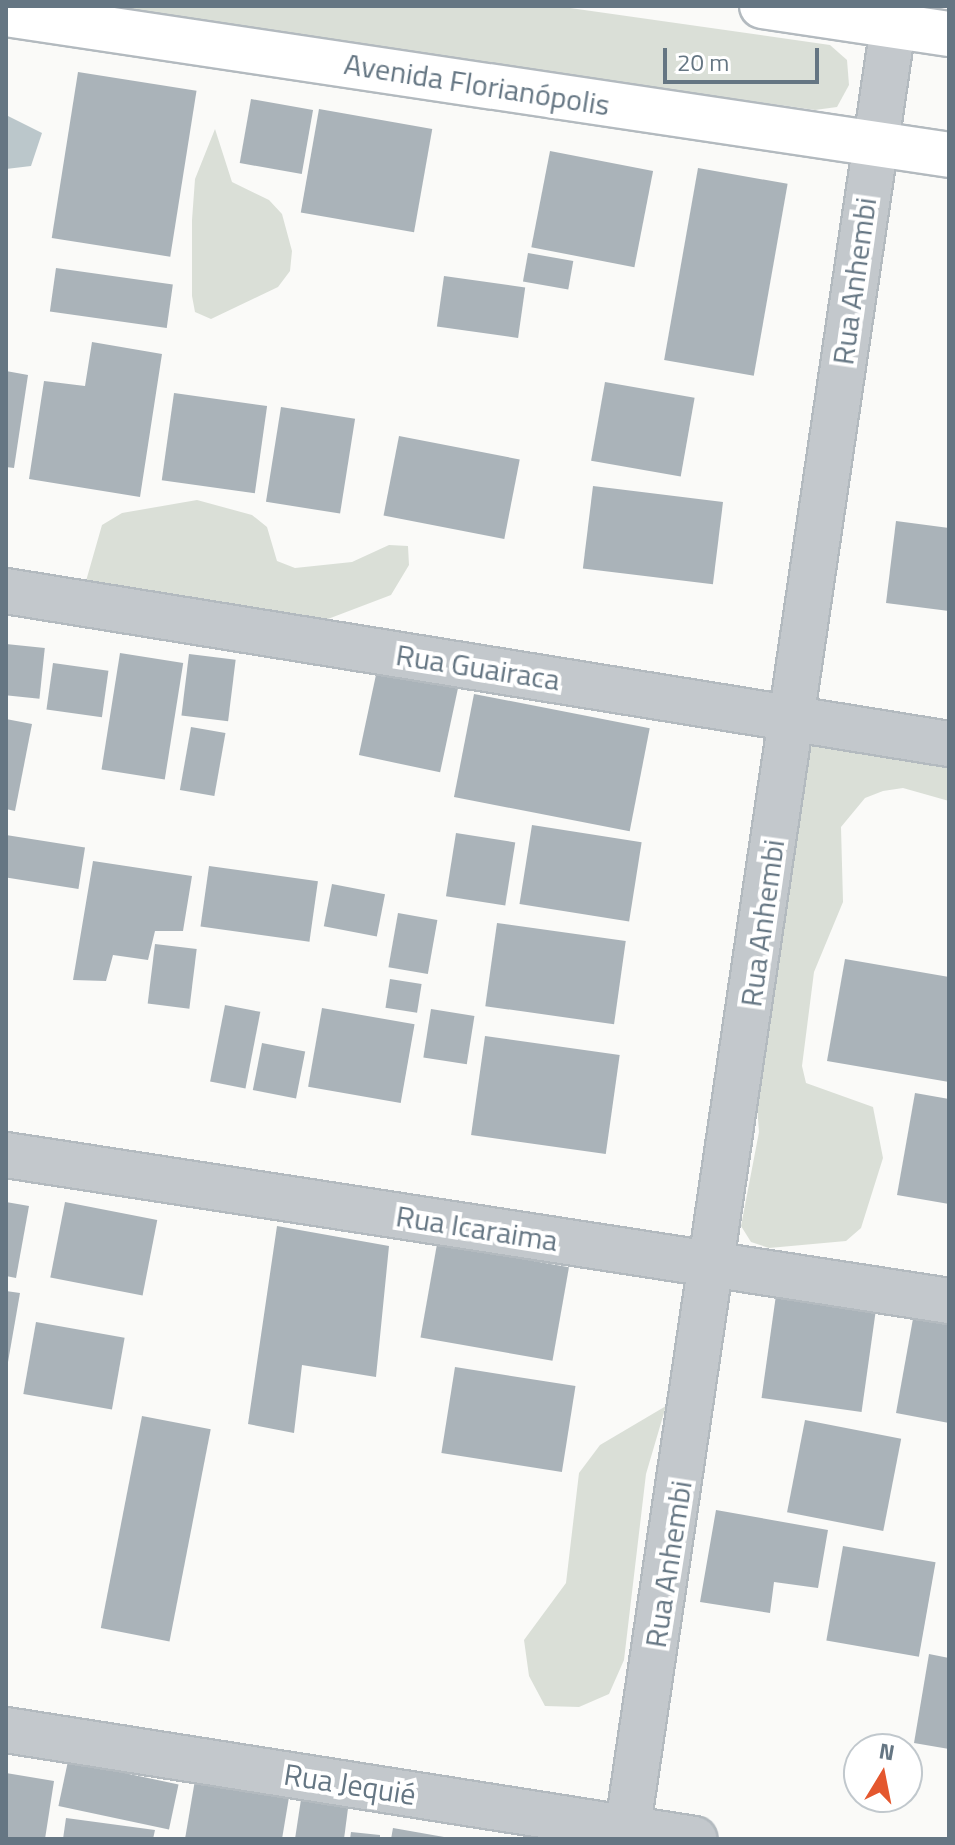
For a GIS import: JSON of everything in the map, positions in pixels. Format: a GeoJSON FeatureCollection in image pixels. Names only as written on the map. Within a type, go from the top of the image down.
{"type":"FeatureCollection","features":[{"type":"Feature","properties":{"kind":"street"},"geometry":{"type":"LineString","coordinates":[[762,6],[894,16],[949,34]]}},
{"type":"Feature","properties":{"kind":"street","name":"Avenida Florianópolis"},"geometry":{"type":"LineString","coordinates":[[6,14],[949,155]]}},
{"type":"Feature","properties":{"kind":"street","name":"Rua Anhembi"},"geometry":{"type":"LineString","coordinates":[[627,1833],[713,1265],[894,16]]}},
{"type":"Feature","properties":{"kind":"street","name":"Rua Guairaca"},"geometry":{"type":"LineString","coordinates":[[6,591],[949,744]]}},
{"type":"Feature","properties":{"kind":"street","name":"Rua Icaraima"},"geometry":{"type":"LineString","coordinates":[[6,1155],[949,1301]]}},
{"type":"Feature","properties":{"kind":"street","name":"Rua Jequié"},"geometry":{"type":"LineString","coordinates":[[6,1730],[627,1833],[694,1839]]}},
{"type":"Feature","properties":{"kind":"shaded area"},"geometry":{"type":"Polygon","coordinates":[[[71,6],[556,6],[830,45],[847,60],[849,85],[837,107],[815,110],[71,6]]]}},
{"type":"Feature","properties":{"kind":"shaded area"},"geometry":{"type":"Polygon","coordinates":[[[6,115],[42,133],[31,166],[6,169],[6,115]]]}},
{"type":"Feature","properties":{"kind":"shaded area"},"geometry":{"type":"Polygon","coordinates":[[[215,129],[232,182],[269,200],[282,214],[292,251],[290,271],[278,287],[211,319],[195,312],[192,296],[192,220],[195,179],[215,129]]]}},
{"type":"Feature","properties":{"kind":"shaded area"},"geometry":{"type":"Polygon","coordinates":[[[197,500],[252,515],[267,527],[277,561],[295,568],[352,562],[389,545],[408,546],[409,565],[391,595],[320,622],[95,597],[86,581],[102,525],[122,513],[197,500]]]}},
{"type":"Feature","properties":{"kind":"shaded area"},"geometry":{"type":"Polygon","coordinates":[[[822,737],[949,761],[949,801],[903,788],[883,791],[865,798],[841,827],[843,902],[814,972],[802,1066],[806,1083],[873,1107],[883,1158],[861,1228],[846,1241],[769,1248],[751,1242],[741,1226],[759,1132],[755,1078],[806,748],[822,737]]]}},
{"type":"Feature","properties":{"kind":"shaded area"},"geometry":{"type":"Polygon","coordinates":[[[666,1406],[646,1474],[624,1660],[609,1694],[579,1707],[545,1706],[529,1676],[524,1640],[566,1583],[579,1473],[600,1445],[666,1406]]]}},
{"type":"Feature","properties":{"kind":"building"},"geometry":{"type":"Polygon","coordinates":[[[78,72],[197,91],[170,257],[52,238],[78,72]]]}},
{"type":"Feature","properties":{"kind":"building"},"geometry":{"type":"Polygon","coordinates":[[[251,99],[313,110],[302,174],[240,163],[251,99]]]}},
{"type":"Feature","properties":{"kind":"building"},"geometry":{"type":"Polygon","coordinates":[[[319,109],[432,129],[414,232],[301,212],[319,109]]]}},
{"type":"Feature","properties":{"kind":"building"},"geometry":{"type":"Polygon","coordinates":[[[550,151],[653,171],[634,267],[531,247],[550,151]]]}},
{"type":"Feature","properties":{"kind":"building"},"geometry":{"type":"Polygon","coordinates":[[[698,168],[788,184],[754,376],[664,360],[698,168]]]}},
{"type":"Feature","properties":{"kind":"building"},"geometry":{"type":"Polygon","coordinates":[[[528,253],[573,261],[568,290],[523,282],[528,253]]]}},
{"type":"Feature","properties":{"kind":"building"},"geometry":{"type":"Polygon","coordinates":[[[56,268],[173,284],[167,328],[50,312],[56,268]]]}},
{"type":"Feature","properties":{"kind":"building"},"geometry":{"type":"Polygon","coordinates":[[[444,276],[525,287],[518,338],[437,327],[444,276]]]}},
{"type":"Feature","properties":{"kind":"building"},"geometry":{"type":"Polygon","coordinates":[[[92,342],[162,354],[140,497],[29,479],[44,381],[85,386],[92,342]]]}},
{"type":"Feature","properties":{"kind":"building"},"geometry":{"type":"Polygon","coordinates":[[[6,371],[28,375],[14,468],[6,467],[6,371]]]}},
{"type":"Feature","properties":{"kind":"building"},"geometry":{"type":"Polygon","coordinates":[[[605,382],[695,398],[681,477],[591,461],[605,382]]]}},
{"type":"Feature","properties":{"kind":"building"},"geometry":{"type":"Polygon","coordinates":[[[174,393],[267,406],[255,493],[162,480],[174,393]]]}},
{"type":"Feature","properties":{"kind":"building"},"geometry":{"type":"Polygon","coordinates":[[[281,407],[355,419],[340,514],[266,502],[281,407]]]}},
{"type":"Feature","properties":{"kind":"building"},"geometry":{"type":"Polygon","coordinates":[[[399,436],[520,459],[504,539],[384,516],[399,436]]]}},
{"type":"Feature","properties":{"kind":"building"},"geometry":{"type":"Polygon","coordinates":[[[593,486],[723,502],[713,584],[583,568],[593,486]]]}},
{"type":"Feature","properties":{"kind":"building"},"geometry":{"type":"Polygon","coordinates":[[[896,521],[949,528],[949,611],[886,603],[896,521]]]}},
{"type":"Feature","properties":{"kind":"building"},"geometry":{"type":"Polygon","coordinates":[[[6,644],[45,648],[39,699],[6,695],[6,644]]]}},
{"type":"Feature","properties":{"kind":"building"},"geometry":{"type":"Polygon","coordinates":[[[120,653],[183,663],[165,780],[102,770],[120,653]]]}},
{"type":"Feature","properties":{"kind":"building"},"geometry":{"type":"Polygon","coordinates":[[[189,654],[236,660],[228,721],[181,716],[189,654]]]}},
{"type":"Feature","properties":{"kind":"building"},"geometry":{"type":"Polygon","coordinates":[[[53,663],[108,671],[102,717],[46,710],[53,663]]]}},
{"type":"Feature","properties":{"kind":"building"},"geometry":{"type":"Polygon","coordinates":[[[377,670],[458,687],[440,772],[359,755],[377,670]]]}},
{"type":"Feature","properties":{"kind":"building"},"geometry":{"type":"Polygon","coordinates":[[[474,694],[650,728],[630,831],[454,797],[474,694]]]}},
{"type":"Feature","properties":{"kind":"building"},"geometry":{"type":"Polygon","coordinates":[[[6,719],[32,724],[15,811],[6,809],[6,719]]]}},
{"type":"Feature","properties":{"kind":"building"},"geometry":{"type":"Polygon","coordinates":[[[191,727],[225,733],[214,796],[180,790],[191,727]]]}},
{"type":"Feature","properties":{"kind":"building"},"geometry":{"type":"Polygon","coordinates":[[[532,825],[642,842],[629,921],[519,904],[532,825]]]}},
{"type":"Feature","properties":{"kind":"building"},"geometry":{"type":"Polygon","coordinates":[[[456,833],[515,842],[505,906],[446,896],[456,833]]]}},
{"type":"Feature","properties":{"kind":"building"},"geometry":{"type":"Polygon","coordinates":[[[6,835],[85,848],[78,889],[6,878],[6,835]]]}},
{"type":"Feature","properties":{"kind":"building"},"geometry":{"type":"Polygon","coordinates":[[[93,861],[192,876],[183,931],[155,931],[148,960],[113,955],[106,981],[73,980],[93,861]]]}},
{"type":"Feature","properties":{"kind":"building"},"geometry":{"type":"Polygon","coordinates":[[[209,866],[318,881],[309,942],[201,926],[209,866]]]}},
{"type":"Feature","properties":{"kind":"building"},"geometry":{"type":"Polygon","coordinates":[[[332,884],[385,894],[377,937],[324,926],[332,884]]]}},
{"type":"Feature","properties":{"kind":"building"},"geometry":{"type":"Polygon","coordinates":[[[398,913],[437,920],[428,974],[388,967],[398,913]]]}},
{"type":"Feature","properties":{"kind":"building"},"geometry":{"type":"Polygon","coordinates":[[[497,923],[626,941],[614,1024],[485,1006],[497,923]]]}},
{"type":"Feature","properties":{"kind":"building"},"geometry":{"type":"Polygon","coordinates":[[[155,944],[197,949],[189,1009],[148,1004],[155,944]]]}},
{"type":"Feature","properties":{"kind":"building"},"geometry":{"type":"Polygon","coordinates":[[[845,959],[949,977],[949,1082],[827,1061],[845,959]]]}},
{"type":"Feature","properties":{"kind":"building"},"geometry":{"type":"Polygon","coordinates":[[[390,979],[422,984],[417,1013],[385,1008],[390,979]]]}},
{"type":"Feature","properties":{"kind":"building"},"geometry":{"type":"Polygon","coordinates":[[[225,1005],[260,1012],[245,1088],[210,1082],[225,1005]]]}},
{"type":"Feature","properties":{"kind":"building"},"geometry":{"type":"Polygon","coordinates":[[[322,1008],[415,1024],[401,1103],[308,1087],[322,1008]]]}},
{"type":"Feature","properties":{"kind":"building"},"geometry":{"type":"Polygon","coordinates":[[[431,1009],[474,1016],[467,1064],[423,1057],[431,1009]]]}},
{"type":"Feature","properties":{"kind":"building"},"geometry":{"type":"Polygon","coordinates":[[[485,1036],[620,1055],[606,1154],[471,1135],[485,1036]]]}},
{"type":"Feature","properties":{"kind":"building"},"geometry":{"type":"Polygon","coordinates":[[[262,1043],[305,1051],[296,1099],[253,1090],[262,1043]]]}},
{"type":"Feature","properties":{"kind":"building"},"geometry":{"type":"Polygon","coordinates":[[[915,1093],[949,1099],[949,1204],[897,1195],[915,1093]]]}},
{"type":"Feature","properties":{"kind":"building"},"geometry":{"type":"Polygon","coordinates":[[[6,1202],[29,1206],[16,1278],[6,1276],[6,1202]]]}},
{"type":"Feature","properties":{"kind":"building"},"geometry":{"type":"Polygon","coordinates":[[[65,1202],[157,1220],[143,1296],[50,1278],[65,1202]]]}},
{"type":"Feature","properties":{"kind":"building"},"geometry":{"type":"Polygon","coordinates":[[[277,1226],[389,1246],[376,1377],[302,1365],[294,1433],[248,1424],[277,1226]]]}},
{"type":"Feature","properties":{"kind":"building"},"geometry":{"type":"Polygon","coordinates":[[[437,1244],[569,1267],[552,1361],[421,1338],[437,1244]]]}},
{"type":"Feature","properties":{"kind":"building"},"geometry":{"type":"Polygon","coordinates":[[[6,1291],[20,1293],[8,1362],[6,1362],[6,1291]]]}},
{"type":"Feature","properties":{"kind":"building"},"geometry":{"type":"Polygon","coordinates":[[[776,1295],[876,1309],[862,1412],[762,1398],[776,1295]]]}},
{"type":"Feature","properties":{"kind":"building"},"geometry":{"type":"Polygon","coordinates":[[[914,1313],[949,1319],[949,1423],[896,1413],[914,1313]]]}},
{"type":"Feature","properties":{"kind":"building"},"geometry":{"type":"Polygon","coordinates":[[[36,1322],[125,1338],[112,1410],[23,1394],[36,1322]]]}},
{"type":"Feature","properties":{"kind":"building"},"geometry":{"type":"Polygon","coordinates":[[[455,1367],[575,1386],[562,1472],[441,1453],[455,1367]]]}},
{"type":"Feature","properties":{"kind":"building"},"geometry":{"type":"Polygon","coordinates":[[[142,1416],[211,1429],[169,1641],[101,1628],[142,1416]]]}},
{"type":"Feature","properties":{"kind":"building"},"geometry":{"type":"Polygon","coordinates":[[[805,1420],[901,1439],[883,1531],[787,1512],[805,1420]]]}},
{"type":"Feature","properties":{"kind":"building"},"geometry":{"type":"Polygon","coordinates":[[[716,1510],[828,1530],[818,1588],[774,1582],[770,1613],[700,1602],[716,1510]]]}},
{"type":"Feature","properties":{"kind":"building"},"geometry":{"type":"Polygon","coordinates":[[[843,1546],[936,1562],[919,1657],[826,1641],[843,1546]]]}},
{"type":"Feature","properties":{"kind":"building"},"geometry":{"type":"Polygon","coordinates":[[[929,1654],[949,1658],[949,1749],[923,1745],[923,1733],[916,1733],[929,1654]]]}},
{"type":"Feature","properties":{"kind":"building"},"geometry":{"type":"Polygon","coordinates":[[[68,1761],[179,1784],[169,1829],[58,1806],[68,1761]]]}},
{"type":"Feature","properties":{"kind":"building"},"geometry":{"type":"Polygon","coordinates":[[[6,1773],[54,1781],[45,1839],[6,1839],[6,1773]]]}},
{"type":"Feature","properties":{"kind":"building"},"geometry":{"type":"Polygon","coordinates":[[[195,1780],[289,1797],[282,1839],[185,1839],[195,1780]]]}},
{"type":"Feature","properties":{"kind":"building"},"geometry":{"type":"Polygon","coordinates":[[[303,1786],[350,1793],[344,1839],[295,1839],[303,1786]]]}},
{"type":"Feature","properties":{"kind":"building"},"geometry":{"type":"Polygon","coordinates":[[[66,1818],[155,1830],[153,1839],[63,1839],[66,1818]]]}},
{"type":"Feature","properties":{"kind":"building"},"geometry":{"type":"Polygon","coordinates":[[[393,1828],[444,1837],[444,1839],[391,1839],[393,1828]]]}},
{"type":"Feature","properties":{"kind":"building"},"geometry":{"type":"Polygon","coordinates":[[[351,1832],[380,1835],[380,1839],[350,1839],[351,1832]]]}}]}
